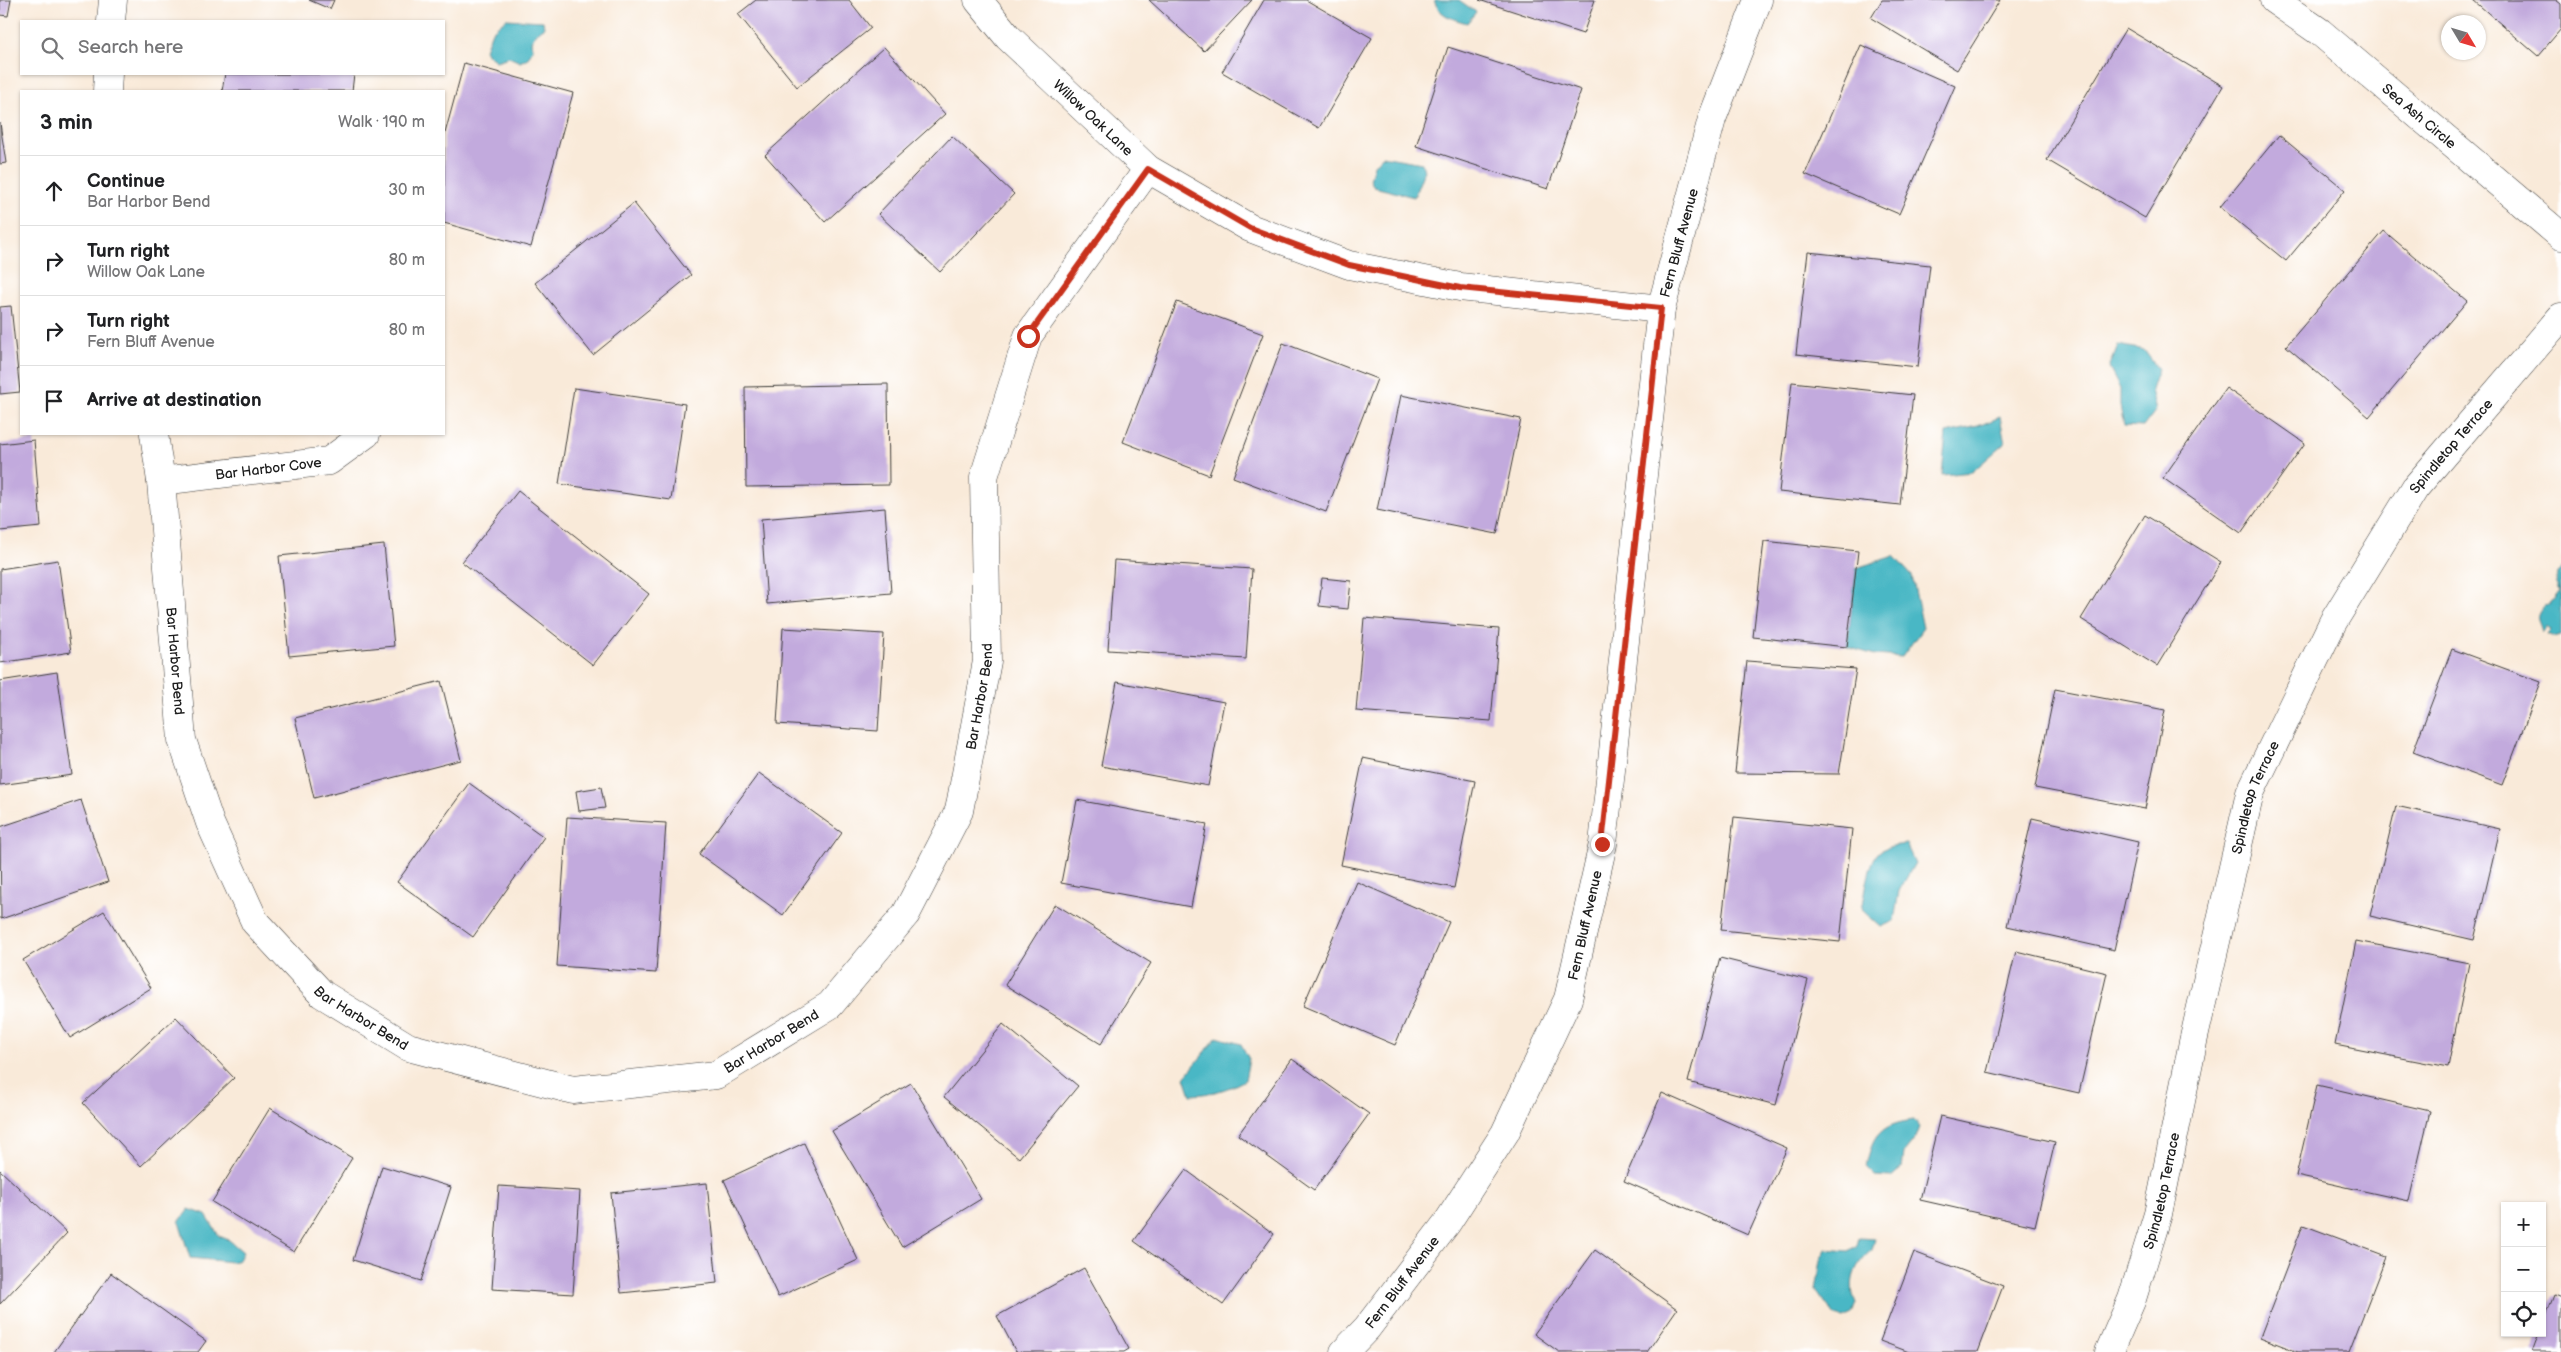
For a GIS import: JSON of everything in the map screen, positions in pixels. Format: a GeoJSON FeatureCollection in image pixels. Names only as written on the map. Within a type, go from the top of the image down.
{"type":"FeatureCollection","features":[{"type":"Feature","properties":{"kind":"street"},"geometry":{"type":"LineString","coordinates":[[111,20],[113,0]]}},
{"type":"Feature","properties":{"kind":"street","name":"Willow Oak Lane"},"geometry":{"type":"LineString","coordinates":[[978,0],[1008,37],[1148,169],[1250,228],[1349,265],[1460,288],[1661,308]]}},
{"type":"Feature","properties":{"kind":"street","name":"Fern Bluff Avenue"},"geometry":{"type":"LineString","coordinates":[[1344,1352],[1367,1328],[1447,1223],[1505,1133],[1568,999],[1602,844],[1661,308],[1712,119],[1758,0]]}},
{"type":"Feature","properties":{"kind":"street","name":"Sea Ash Circle"},"geometry":{"type":"LineString","coordinates":[[2274,0],[2320,32],[2561,236]]}},
{"type":"Feature","properties":{"kind":"street"},"geometry":{"type":"LineString","coordinates":[[107,90],[108,75]]}},
{"type":"Feature","properties":{"kind":"street","name":"Bar Harbor Bend"},"geometry":{"type":"LineString","coordinates":[[154,435],[161,481],[182,740],[210,823],[255,922],[322,994],[408,1047],[573,1090],[716,1075],[830,1005],[906,914],[959,811],[987,661],[984,477],[1028,336],[1148,169]]}},
{"type":"Feature","properties":{"kind":"street","name":"Spindletop Terrace"},"geometry":{"type":"LineString","coordinates":[[2109,1352],[2132,1299],[2158,1214],[2193,1042],[2250,793],[2333,622],[2415,488],[2561,317]]}},
{"type":"Feature","properties":{"kind":"street","name":"Bar Harbor Cove"},"geometry":{"type":"LineString","coordinates":[[161,481],[329,461],[365,435]]}},
{"type":"Feature","properties":{"kind":"water"},"geometry":{"type":"Polygon","coordinates":[[[1434,0],[1459,0],[1476,12],[1467,23],[1462,22],[1439,10],[1434,0]]]}},
{"type":"Feature","properties":{"kind":"water"},"geometry":{"type":"Polygon","coordinates":[[[506,19],[543,21],[544,28],[537,32],[531,41],[533,49],[528,58],[520,62],[509,57],[496,61],[485,50],[492,31],[506,19]]]}},
{"type":"Feature","properties":{"kind":"water"},"geometry":{"type":"Polygon","coordinates":[[[1382,156],[1422,163],[1424,171],[1414,197],[1374,187],[1370,180],[1374,165],[1382,156]]]}},
{"type":"Feature","properties":{"kind":"water"},"geometry":{"type":"Polygon","coordinates":[[[2118,345],[2144,350],[2158,369],[2151,390],[2156,410],[2143,427],[2124,426],[2120,406],[2120,389],[2109,368],[2118,345]]]}},
{"type":"Feature","properties":{"kind":"water"},"geometry":{"type":"Polygon","coordinates":[[[2000,417],[2005,443],[1972,472],[1942,475],[1946,433],[1978,426],[2000,417]]]}},
{"type":"Feature","properties":{"kind":"water"},"geometry":{"type":"Polygon","coordinates":[[[1894,556],[1912,576],[1923,628],[1902,657],[1875,655],[1847,647],[1856,568],[1894,556]]]}},
{"type":"Feature","properties":{"kind":"water"},"geometry":{"type":"Polygon","coordinates":[[[2561,570],[2561,635],[2554,637],[2547,634],[2550,630],[2546,626],[2542,632],[2538,617],[2544,606],[2549,605],[2560,591],[2556,580],[2557,574],[2561,570]]]}},
{"type":"Feature","properties":{"kind":"water"},"geometry":{"type":"Polygon","coordinates":[[[1906,844],[1915,863],[1899,891],[1894,921],[1881,927],[1862,910],[1870,869],[1876,855],[1880,851],[1889,847],[1906,844]]]}},
{"type":"Feature","properties":{"kind":"water"},"geometry":{"type":"Polygon","coordinates":[[[1217,1037],[1241,1044],[1249,1059],[1245,1080],[1219,1091],[1191,1095],[1185,1077],[1217,1037]]]}},
{"type":"Feature","properties":{"kind":"water"},"geometry":{"type":"Polygon","coordinates":[[[1914,1120],[1920,1127],[1916,1138],[1904,1153],[1902,1168],[1891,1177],[1875,1176],[1866,1167],[1875,1139],[1886,1128],[1914,1120]]]}},
{"type":"Feature","properties":{"kind":"water"},"geometry":{"type":"Polygon","coordinates":[[[189,1209],[206,1215],[219,1236],[229,1240],[243,1252],[239,1260],[232,1262],[190,1258],[179,1222],[189,1209]]]}},
{"type":"Feature","properties":{"kind":"water"},"geometry":{"type":"Polygon","coordinates":[[[1859,1238],[1875,1239],[1872,1250],[1861,1261],[1854,1274],[1852,1288],[1856,1303],[1852,1314],[1843,1318],[1835,1316],[1816,1290],[1821,1260],[1826,1249],[1849,1251],[1857,1245],[1859,1238]]]}},
{"type":"Feature","properties":{"kind":"building"},"geometry":{"type":"Polygon","coordinates":[[[0,0],[11,0],[8,16],[0,15],[0,0]]]}},
{"type":"Feature","properties":{"kind":"building"},"geometry":{"type":"Polygon","coordinates":[[[309,0],[334,0],[330,9],[309,0]]]}},
{"type":"Feature","properties":{"kind":"building"},"geometry":{"type":"Polygon","coordinates":[[[756,0],[849,0],[871,28],[797,87],[738,14],[756,0]]]}},
{"type":"Feature","properties":{"kind":"building"},"geometry":{"type":"Polygon","coordinates":[[[1149,0],[1252,0],[1204,51],[1149,0]]]}},
{"type":"Feature","properties":{"kind":"building"},"geometry":{"type":"Polygon","coordinates":[[[1264,0],[1306,0],[1372,38],[1319,128],[1222,72],[1264,0]]]}},
{"type":"Feature","properties":{"kind":"building"},"geometry":{"type":"Polygon","coordinates":[[[1479,0],[1595,0],[1583,34],[1479,0]]]}},
{"type":"Feature","properties":{"kind":"building"},"geometry":{"type":"Polygon","coordinates":[[[1882,0],[2000,0],[1957,70],[1871,18],[1882,0]]]}},
{"type":"Feature","properties":{"kind":"building"},"geometry":{"type":"Polygon","coordinates":[[[2473,0],[2556,0],[2561,4],[2561,29],[2538,56],[2473,0]]]}},
{"type":"Feature","properties":{"kind":"building"},"geometry":{"type":"Polygon","coordinates":[[[2126,28],[2223,86],[2145,218],[2047,160],[2126,28]]]}},
{"type":"Feature","properties":{"kind":"building"},"geometry":{"type":"Polygon","coordinates":[[[1861,45],[1955,86],[1899,214],[1805,174],[1861,45]]]}},
{"type":"Feature","properties":{"kind":"building"},"geometry":{"type":"Polygon","coordinates":[[[884,47],[945,114],[825,222],[765,155],[884,47]]]}},
{"type":"Feature","properties":{"kind":"building"},"geometry":{"type":"Polygon","coordinates":[[[1448,47],[1581,90],[1548,189],[1416,146],[1448,47]]]}},
{"type":"Feature","properties":{"kind":"building"},"geometry":{"type":"Polygon","coordinates":[[[464,63],[573,93],[531,247],[445,223],[445,133],[464,63]]]}},
{"type":"Feature","properties":{"kind":"building"},"geometry":{"type":"Polygon","coordinates":[[[225,75],[354,75],[352,90],[222,90],[225,75]]]}},
{"type":"Feature","properties":{"kind":"building"},"geometry":{"type":"Polygon","coordinates":[[[0,123],[6,163],[0,164],[0,123]]]}},
{"type":"Feature","properties":{"kind":"building"},"geometry":{"type":"Polygon","coordinates":[[[2279,135],[2345,190],[2286,261],[2220,207],[2279,135]]]}},
{"type":"Feature","properties":{"kind":"building"},"geometry":{"type":"Polygon","coordinates":[[[952,136],[1014,194],[940,272],[878,214],[952,136]]]}},
{"type":"Feature","properties":{"kind":"building"},"geometry":{"type":"Polygon","coordinates":[[[634,203],[691,275],[593,355],[535,283],[634,203]]]}},
{"type":"Feature","properties":{"kind":"building"},"geometry":{"type":"Polygon","coordinates":[[[2384,231],[2467,301],[2369,417],[2286,346],[2384,231]]]}},
{"type":"Feature","properties":{"kind":"building"},"geometry":{"type":"Polygon","coordinates":[[[1808,252],[1930,265],[1918,367],[1796,354],[1808,252]]]}},
{"type":"Feature","properties":{"kind":"building"},"geometry":{"type":"Polygon","coordinates":[[[1177,302],[1263,334],[1209,475],[1123,442],[1177,302]]]}},
{"type":"Feature","properties":{"kind":"building"},"geometry":{"type":"Polygon","coordinates":[[[11,306],[20,392],[0,394],[0,307],[11,306]]]}},
{"type":"Feature","properties":{"kind":"building"},"geometry":{"type":"Polygon","coordinates":[[[1283,343],[1377,379],[1326,512],[1233,477],[1283,343]]]}},
{"type":"Feature","properties":{"kind":"building"},"geometry":{"type":"Polygon","coordinates":[[[1792,382],[1913,395],[1900,505],[1779,492],[1792,382]]]}},
{"type":"Feature","properties":{"kind":"building"},"geometry":{"type":"Polygon","coordinates":[[[888,384],[889,485],[746,487],[745,387],[888,384]]]}},
{"type":"Feature","properties":{"kind":"building"},"geometry":{"type":"Polygon","coordinates":[[[574,388],[685,404],[671,500],[559,484],[574,388]]]}},
{"type":"Feature","properties":{"kind":"building"},"geometry":{"type":"Polygon","coordinates":[[[2226,388],[2305,443],[2241,533],[2163,478],[2226,388]]]}},
{"type":"Feature","properties":{"kind":"building"},"geometry":{"type":"Polygon","coordinates":[[[1401,395],[1521,419],[1497,534],[1377,510],[1401,395]]]}},
{"type":"Feature","properties":{"kind":"building"},"geometry":{"type":"Polygon","coordinates":[[[34,440],[41,527],[0,531],[0,444],[34,440]]]}},
{"type":"Feature","properties":{"kind":"building"},"geometry":{"type":"Polygon","coordinates":[[[518,491],[649,594],[593,665],[462,562],[518,491]]]}},
{"type":"Feature","properties":{"kind":"building"},"geometry":{"type":"Polygon","coordinates":[[[885,508],[891,593],[767,604],[761,519],[885,508]]]}},
{"type":"Feature","properties":{"kind":"building"},"geometry":{"type":"Polygon","coordinates":[[[2145,515],[2221,562],[2157,666],[2081,619],[2145,515]]]}},
{"type":"Feature","properties":{"kind":"building"},"geometry":{"type":"Polygon","coordinates":[[[1764,541],[1858,551],[1847,647],[1753,637],[1764,541]]]}},
{"type":"Feature","properties":{"kind":"building"},"geometry":{"type":"Polygon","coordinates":[[[384,545],[394,646],[289,656],[279,556],[384,545]]]}},
{"type":"Feature","properties":{"kind":"building"},"geometry":{"type":"Polygon","coordinates":[[[58,560],[71,652],[0,663],[0,569],[58,560]]]}},
{"type":"Feature","properties":{"kind":"building"},"geometry":{"type":"Polygon","coordinates":[[[1114,560],[1252,569],[1246,659],[1108,650],[1114,560]]]}},
{"type":"Feature","properties":{"kind":"building"},"geometry":{"type":"Polygon","coordinates":[[[1322,578],[1351,581],[1348,609],[1319,606],[1322,578]]]}},
{"type":"Feature","properties":{"kind":"building"},"geometry":{"type":"Polygon","coordinates":[[[1364,618],[1499,629],[1491,721],[1356,711],[1364,618]]]}},
{"type":"Feature","properties":{"kind":"building"},"geometry":{"type":"Polygon","coordinates":[[[783,628],[884,634],[878,731],[777,724],[783,628]]]}},
{"type":"Feature","properties":{"kind":"building"},"geometry":{"type":"Polygon","coordinates":[[[2452,649],[2541,682],[2502,785],[2413,752],[2452,649]]]}},
{"type":"Feature","properties":{"kind":"building"},"geometry":{"type":"Polygon","coordinates":[[[1747,661],[1856,669],[1839,774],[1735,773],[1747,661]]]}},
{"type":"Feature","properties":{"kind":"building"},"geometry":{"type":"Polygon","coordinates":[[[57,672],[72,775],[0,785],[0,681],[57,672]]]}},
{"type":"Feature","properties":{"kind":"building"},"geometry":{"type":"Polygon","coordinates":[[[441,681],[461,760],[314,798],[295,718],[441,681]]]}},
{"type":"Feature","properties":{"kind":"building"},"geometry":{"type":"Polygon","coordinates":[[[1117,682],[1224,702],[1208,786],[1101,766],[1117,682]]]}},
{"type":"Feature","properties":{"kind":"building"},"geometry":{"type":"Polygon","coordinates":[[[2055,689],[2165,710],[2145,809],[2035,788],[2055,689]]]}},
{"type":"Feature","properties":{"kind":"building"},"geometry":{"type":"Polygon","coordinates":[[[1363,758],[1475,781],[1454,888],[1341,865],[1363,758]]]}},
{"type":"Feature","properties":{"kind":"building"},"geometry":{"type":"Polygon","coordinates":[[[759,773],[842,833],[783,915],[699,854],[759,773]]]}},
{"type":"Feature","properties":{"kind":"building"},"geometry":{"type":"Polygon","coordinates":[[[469,783],[544,837],[473,937],[397,882],[469,783]]]}},
{"type":"Feature","properties":{"kind":"building"},"geometry":{"type":"Polygon","coordinates":[[[601,787],[605,808],[579,811],[576,791],[601,787]]]}},
{"type":"Feature","properties":{"kind":"building"},"geometry":{"type":"Polygon","coordinates":[[[81,800],[108,882],[1,919],[0,827],[81,800]]]}},
{"type":"Feature","properties":{"kind":"building"},"geometry":{"type":"Polygon","coordinates":[[[1077,800],[1207,824],[1191,907],[1061,883],[1077,800]]]}},
{"type":"Feature","properties":{"kind":"building"},"geometry":{"type":"Polygon","coordinates":[[[2396,806],[2500,829],[2474,940],[2370,916],[2396,806]]]}},
{"type":"Feature","properties":{"kind":"building"},"geometry":{"type":"Polygon","coordinates":[[[567,817],[666,823],[656,973],[557,966],[567,817]]]}},
{"type":"Feature","properties":{"kind":"building"},"geometry":{"type":"Polygon","coordinates":[[[1734,817],[1852,829],[1840,942],[1721,930],[1734,817]]]}},
{"type":"Feature","properties":{"kind":"building"},"geometry":{"type":"Polygon","coordinates":[[[2032,818],[2138,842],[2114,950],[2007,926],[2032,818]]]}},
{"type":"Feature","properties":{"kind":"building"},"geometry":{"type":"Polygon","coordinates":[[[1357,882],[1449,922],[1395,1045],[1303,1006],[1357,882]]]}},
{"type":"Feature","properties":{"kind":"building"},"geometry":{"type":"Polygon","coordinates":[[[1055,904],[1151,963],[1101,1044],[1005,985],[1055,904]]]}},
{"type":"Feature","properties":{"kind":"building"},"geometry":{"type":"Polygon","coordinates":[[[104,911],[151,988],[70,1038],[23,960],[104,911]]]}},
{"type":"Feature","properties":{"kind":"building"},"geometry":{"type":"Polygon","coordinates":[[[2356,941],[2469,963],[2448,1067],[2335,1045],[2356,941]]]}},
{"type":"Feature","properties":{"kind":"building"},"geometry":{"type":"Polygon","coordinates":[[[2016,951],[2107,973],[2079,1093],[1987,1072],[2016,951]]]}},
{"type":"Feature","properties":{"kind":"building"},"geometry":{"type":"Polygon","coordinates":[[[1720,958],[1808,980],[1776,1105],[1688,1082],[1720,958]]]}},
{"type":"Feature","properties":{"kind":"building"},"geometry":{"type":"Polygon","coordinates":[[[176,1017],[234,1078],[141,1166],[83,1103],[176,1017]]]}},
{"type":"Feature","properties":{"kind":"building"},"geometry":{"type":"Polygon","coordinates":[[[1003,1024],[1078,1086],[1019,1158],[944,1097],[1003,1024]]]}},
{"type":"Feature","properties":{"kind":"building"},"geometry":{"type":"Polygon","coordinates":[[[1292,1059],[1369,1114],[1314,1190],[1238,1135],[1292,1059]]]}},
{"type":"Feature","properties":{"kind":"building"},"geometry":{"type":"Polygon","coordinates":[[[911,1083],[981,1199],[902,1247],[832,1131],[911,1083]]]}},
{"type":"Feature","properties":{"kind":"building"},"geometry":{"type":"Polygon","coordinates":[[[2317,1085],[2430,1111],[2409,1201],[2296,1176],[2317,1085]]]}},
{"type":"Feature","properties":{"kind":"building"},"geometry":{"type":"Polygon","coordinates":[[[1662,1093],[1787,1148],[1748,1235],[1624,1181],[1662,1093]]]}},
{"type":"Feature","properties":{"kind":"building"},"geometry":{"type":"Polygon","coordinates":[[[270,1108],[352,1158],[294,1252],[212,1202],[270,1108]]]}},
{"type":"Feature","properties":{"kind":"building"},"geometry":{"type":"Polygon","coordinates":[[[1940,1116],[2055,1142],[2035,1226],[1920,1200],[1940,1116]]]}},
{"type":"Feature","properties":{"kind":"building"},"geometry":{"type":"Polygon","coordinates":[[[804,1143],[858,1260],[778,1297],[724,1180],[804,1143]]]}},
{"type":"Feature","properties":{"kind":"building"},"geometry":{"type":"Polygon","coordinates":[[[382,1166],[451,1187],[421,1281],[353,1260],[382,1166]]]}},
{"type":"Feature","properties":{"kind":"building"},"geometry":{"type":"Polygon","coordinates":[[[0,1170],[67,1233],[0,1304],[0,1170]]]}},
{"type":"Feature","properties":{"kind":"building"},"geometry":{"type":"Polygon","coordinates":[[[1186,1170],[1274,1234],[1223,1305],[1134,1241],[1186,1170]]]}},
{"type":"Feature","properties":{"kind":"building"},"geometry":{"type":"Polygon","coordinates":[[[707,1183],[717,1283],[621,1293],[611,1193],[707,1183]]]}},
{"type":"Feature","properties":{"kind":"building"},"geometry":{"type":"Polygon","coordinates":[[[499,1186],[580,1191],[573,1294],[492,1289],[499,1186]]]}},
{"type":"Feature","properties":{"kind":"building"},"geometry":{"type":"Polygon","coordinates":[[[2303,1225],[2386,1256],[2349,1352],[2298,1352],[2260,1337],[2303,1225]]]}},
{"type":"Feature","properties":{"kind":"building"},"geometry":{"type":"Polygon","coordinates":[[[1595,1250],[1677,1309],[1647,1352],[1559,1352],[1534,1334],[1595,1250]]]}},
{"type":"Feature","properties":{"kind":"building"},"geometry":{"type":"Polygon","coordinates":[[[1914,1252],[2003,1286],[1978,1352],[1909,1352],[1880,1341],[1914,1252]]]}},
{"type":"Feature","properties":{"kind":"building"},"geometry":{"type":"Polygon","coordinates":[[[1084,1268],[1129,1349],[1124,1352],[1016,1352],[997,1316],[1084,1268]]]}},
{"type":"Feature","properties":{"kind":"building"},"geometry":{"type":"Polygon","coordinates":[[[111,1273],[206,1341],[198,1352],[54,1352],[111,1273]]]}},
{"type":"Feature","properties":{"kind":"building"},"geometry":{"type":"Polygon","coordinates":[[[2554,1295],[2561,1298],[2561,1352],[2532,1352],[2538,1337],[2546,1337],[2546,1316],[2554,1295]]]}},
{"type":"Feature","properties":{"kind":"route"},"geometry":{"type":"LineString","coordinates":[[1028,336],[1148,169],[1250,228],[1349,265],[1460,288],[1661,308],[1602,844]]}}]}
